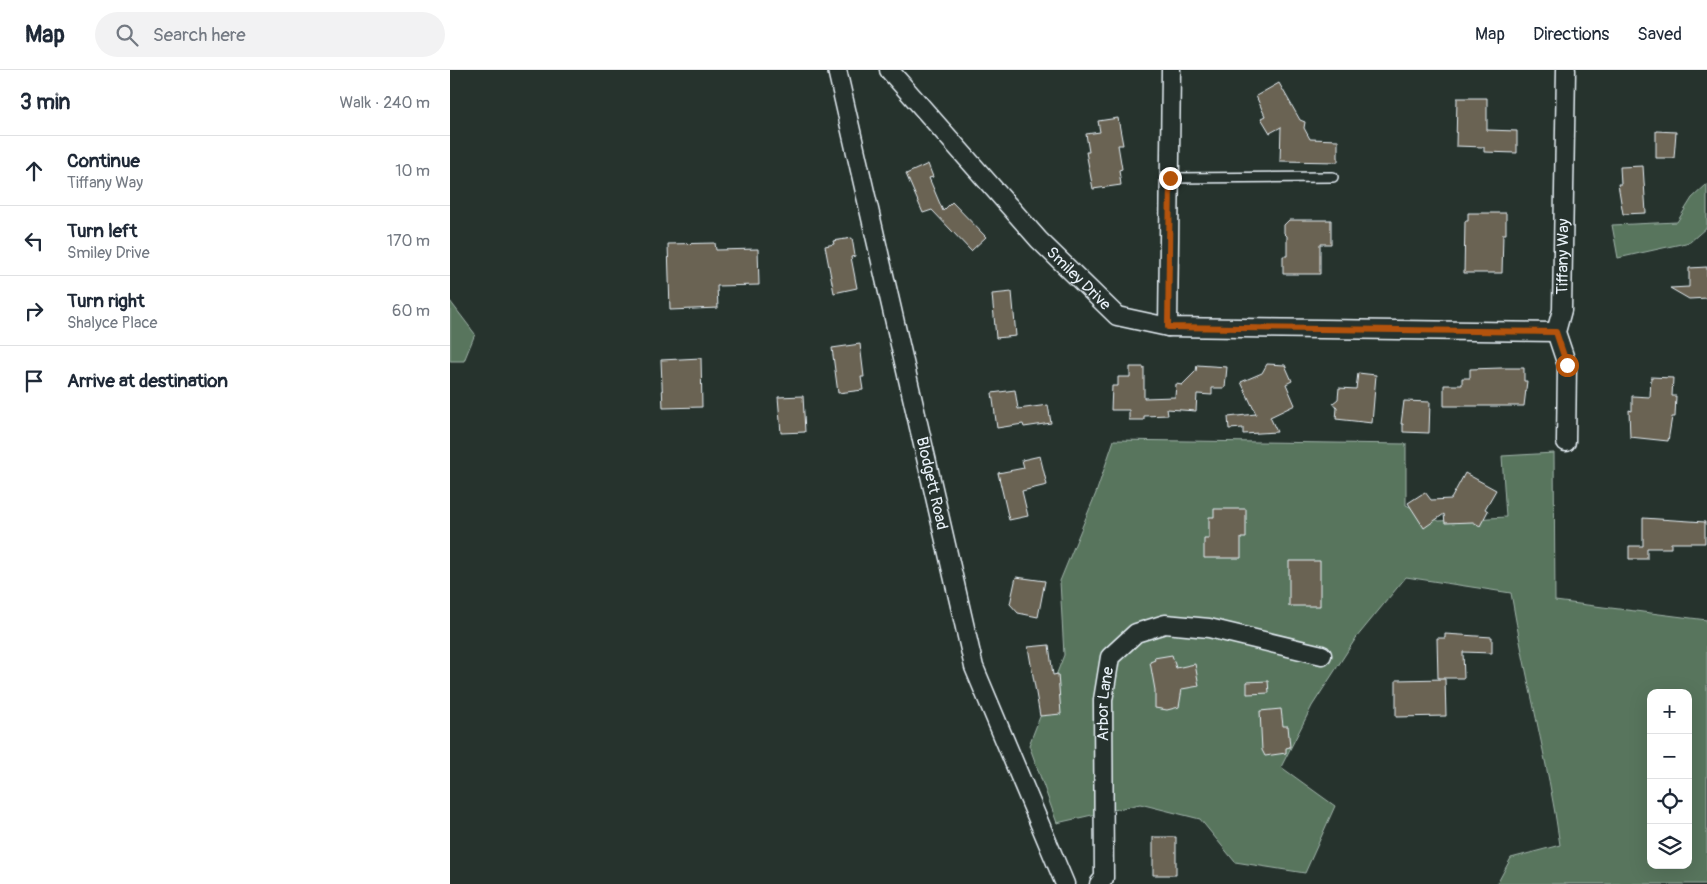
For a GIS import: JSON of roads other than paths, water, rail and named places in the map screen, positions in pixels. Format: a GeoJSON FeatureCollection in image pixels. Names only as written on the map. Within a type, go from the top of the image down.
{"type":"FeatureCollection","features":[{"type":"Feature","properties":{"kind":"street","name":"Blodgett Road"},"geometry":{"type":"LineString","coordinates":[[837,70],[974,667],[1065,884]]}},
{"type":"Feature","properties":{"kind":"street","name":"Smiley Drive"},"geometry":{"type":"LineString","coordinates":[[889,70],[1039,240],[1116,316],[1168,327],[1556,332]]}},
{"type":"Feature","properties":{"kind":"street"},"geometry":{"type":"LineString","coordinates":[[1168,327],[1171,70]]}},
{"type":"Feature","properties":{"kind":"street","name":"Tiffany Way"},"geometry":{"type":"LineString","coordinates":[[1556,332],[1562,310],[1566,70]]}},
{"type":"Feature","properties":{"kind":"street"},"geometry":{"type":"LineString","coordinates":[[1556,332],[1567,365],[1566,442]]}},
{"type":"Feature","properties":{"kind":"street","name":"Arbor Lane"},"geometry":{"type":"LineString","coordinates":[[1099,884],[1104,878],[1103,700],[1110,657],[1136,633],[1165,624],[1209,628],[1322,655]]}},
{"type":"Feature","properties":{"kind":"lane"},"geometry":{"type":"LineString","coordinates":[[1170,178],[1333,177]]}}]}
